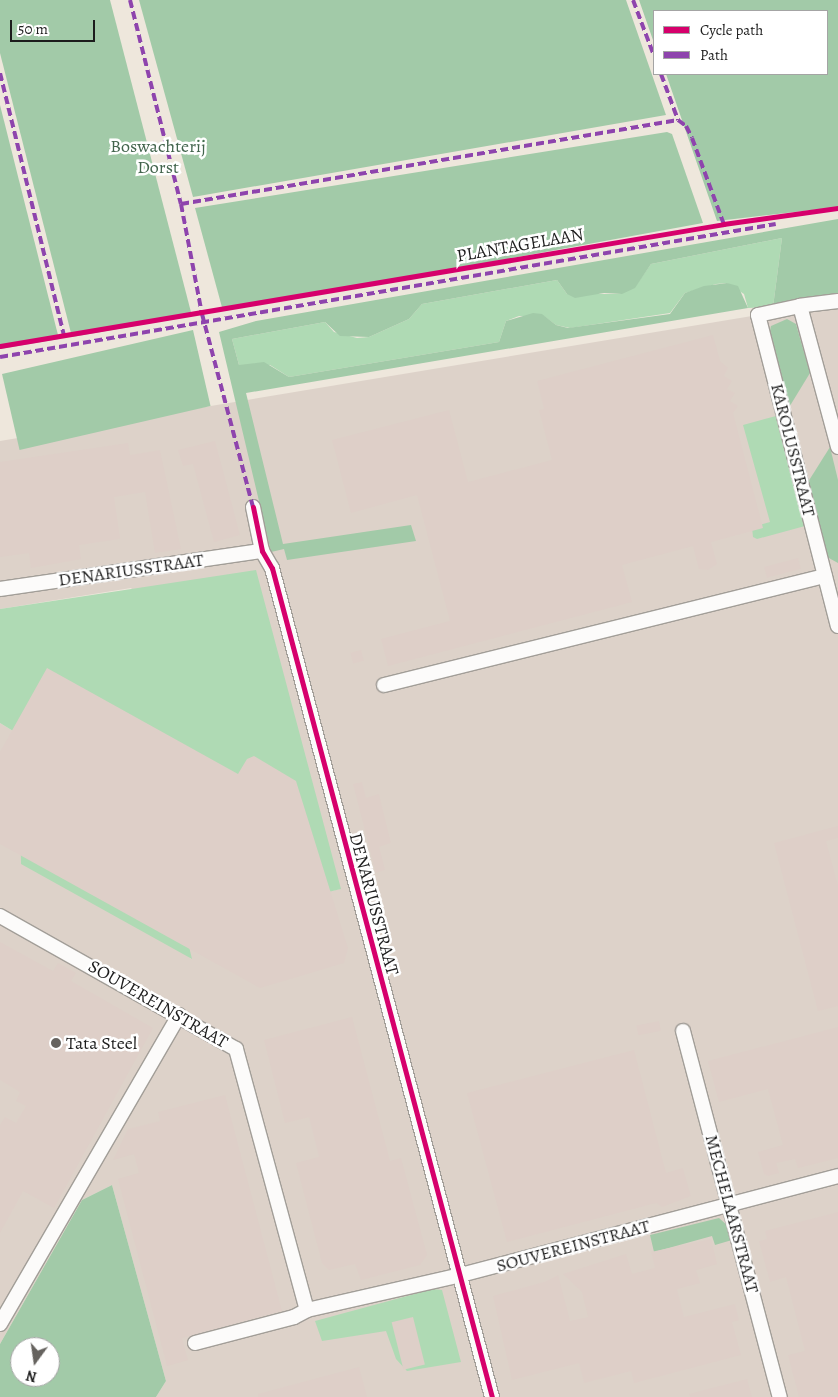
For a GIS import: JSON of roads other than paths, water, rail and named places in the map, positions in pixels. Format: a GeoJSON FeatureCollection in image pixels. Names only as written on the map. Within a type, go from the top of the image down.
{"type":"FeatureCollection","features":[{"type":"Feature","properties":{"kind":"street","name":"KAROLUSSTRAAT"},"geometry":{"type":"LineString","coordinates":[[838,301],[800,306],[758,315],[838,626]]}},
{"type":"Feature","properties":{"kind":"street"},"geometry":{"type":"LineString","coordinates":[[800,306],[838,447]]}},
{"type":"Feature","properties":{"kind":"street","name":"DENARIUSSTRAAT"},"geometry":{"type":"LineString","coordinates":[[253,507],[262,551],[272,568],[457,1276],[492,1397]]}},
{"type":"Feature","properties":{"kind":"street","name":"DENARIUSSTRAAT"},"geometry":{"type":"LineString","coordinates":[[0,588],[262,551]]}},
{"type":"Feature","properties":{"kind":"street"},"geometry":{"type":"LineString","coordinates":[[384,685],[825,576]]}},
{"type":"Feature","properties":{"kind":"street","name":"SOUVEREINSTRAAT"},"geometry":{"type":"LineString","coordinates":[[0,916],[179,1015],[236,1049],[307,1310]]}},
{"type":"Feature","properties":{"kind":"street"},"geometry":{"type":"LineString","coordinates":[[0,1324],[179,1015]]}},
{"type":"Feature","properties":{"kind":"street","name":"MECHELAARSTRAAT"},"geometry":{"type":"LineString","coordinates":[[683,1031],[780,1397]]}},
{"type":"Feature","properties":{"kind":"street","name":"SOUVEREINSTRAAT"},"geometry":{"type":"LineString","coordinates":[[195,1343],[294,1318],[307,1310],[457,1276],[838,1176]]}},
{"type":"Feature","properties":{"kind":"place","name":"Tata Steel"},"geometry":{"type":"Point","coordinates":[56,1043]}},
{"type":"Feature","properties":{"kind":"park label","name":"Boswachterij Dorst"},"geometry":{"type":"Point","coordinates":[158,157]}}]}
